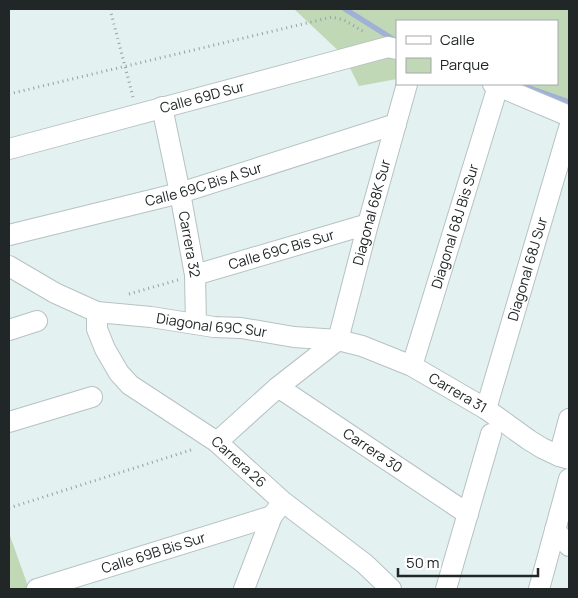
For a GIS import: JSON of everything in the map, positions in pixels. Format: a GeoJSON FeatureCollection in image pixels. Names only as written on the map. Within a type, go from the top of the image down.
{"type":"FeatureCollection","features":[{"type":"Feature","properties":{"kind":"street","name":"Calle 69D Sur"},"geometry":{"type":"LineString","coordinates":[[9,150],[162,107],[392,48]]}},
{"type":"Feature","properties":{"kind":"street","name":"Diagonal 68K Sur"},"geometry":{"type":"LineString","coordinates":[[338,340],[407,85]]}},
{"type":"Feature","properties":{"kind":"street"},"geometry":{"type":"LineString","coordinates":[[495,85],[569,116]]}},
{"type":"Feature","properties":{"kind":"street","name":"Diagonal 68J Bis Sur"},"geometry":{"type":"LineString","coordinates":[[412,366],[495,85]]}},
{"type":"Feature","properties":{"kind":"street","name":"Carrera 32"},"geometry":{"type":"LineString","coordinates":[[162,107],[195,275],[196,324]]}},
{"type":"Feature","properties":{"kind":"street","name":"Calle 69C Bis A Sur"},"geometry":{"type":"LineString","coordinates":[[9,235],[180,193],[396,124]]}},
{"type":"Feature","properties":{"kind":"street","name":"Diagonal 68J Sur"},"geometry":{"type":"LineString","coordinates":[[486,408],[569,128]]}},
{"type":"Feature","properties":{"kind":"street","name":"Calle 69C Bis Sur"},"geometry":{"type":"LineString","coordinates":[[195,275],[368,224]]}},
{"type":"Feature","properties":{"kind":"street"},"geometry":{"type":"LineString","coordinates":[[9,266],[94,316]]}},
{"type":"Feature","properties":{"kind":"street","name":"Diagonal 69C Sur"},"geometry":{"type":"LineString","coordinates":[[94,316],[151,317],[214,327],[241,328],[294,337],[338,340]]}},
{"type":"Feature","properties":{"kind":"street","name":"Carrera 26"},"geometry":{"type":"LineString","coordinates":[[94,316],[105,349],[119,373],[130,385],[217,442],[277,509],[365,564],[391,589]]}},
{"type":"Feature","properties":{"kind":"street"},"geometry":{"type":"LineString","coordinates":[[9,330],[37,321]]}},
{"type":"Feature","properties":{"kind":"street"},"geometry":{"type":"LineString","coordinates":[[217,442],[278,387],[338,340]]}},
{"type":"Feature","properties":{"kind":"street","name":"Carrera 31"},"geometry":{"type":"LineString","coordinates":[[338,340],[362,346],[412,366],[486,408],[529,440],[564,457]]}},
{"type":"Feature","properties":{"kind":"street","name":"Carrera 30"},"geometry":{"type":"LineString","coordinates":[[278,387],[468,514]]}},
{"type":"Feature","properties":{"kind":"street"},"geometry":{"type":"LineString","coordinates":[[9,422],[92,397]]}},
{"type":"Feature","properties":{"kind":"street"},"geometry":{"type":"LineString","coordinates":[[564,457],[569,419]]}},
{"type":"Feature","properties":{"kind":"street"},"geometry":{"type":"LineString","coordinates":[[446,589],[491,434]]}},
{"type":"Feature","properties":{"kind":"street"},"geometry":{"type":"LineString","coordinates":[[539,589],[569,480]]}},
{"type":"Feature","properties":{"kind":"street"},"geometry":{"type":"LineString","coordinates":[[244,589],[277,509]]}},
{"type":"Feature","properties":{"kind":"street","name":"Calle 69B Bis Sur"},"geometry":{"type":"LineString","coordinates":[[37,589],[277,509]]}},
{"type":"Feature","properties":{"kind":"street"},"geometry":{"type":"LineString","coordinates":[[555,530],[569,546]]}},
{"type":"Feature","properties":{"kind":"path"},"geometry":{"type":"LineString","coordinates":[[110,9],[138,114]]}},
{"type":"Feature","properties":{"kind":"path"},"geometry":{"type":"LineString","coordinates":[[9,94],[332,17],[344,20],[392,48]]}},
{"type":"Feature","properties":{"kind":"path"},"geometry":{"type":"LineString","coordinates":[[9,508],[217,442]]}},
{"type":"Feature","properties":{"kind":"green space"},"geometry":{"type":"Polygon","coordinates":[[[294,9],[569,9],[569,110],[501,85],[558,85],[558,20],[396,20],[396,79],[359,86],[344,56],[294,9]]]}},
{"type":"Feature","properties":{"kind":"green space"},"geometry":{"type":"Polygon","coordinates":[[[9,533],[29,589],[9,589],[9,533]]]}},
{"type":"Feature","properties":{"kind":"waterway"},"geometry":{"type":"LineString","coordinates":[[345,9],[396,41]]}},
{"type":"Feature","properties":{"kind":"waterway"},"geometry":{"type":"LineString","coordinates":[[521,85],[569,102]]}}]}
